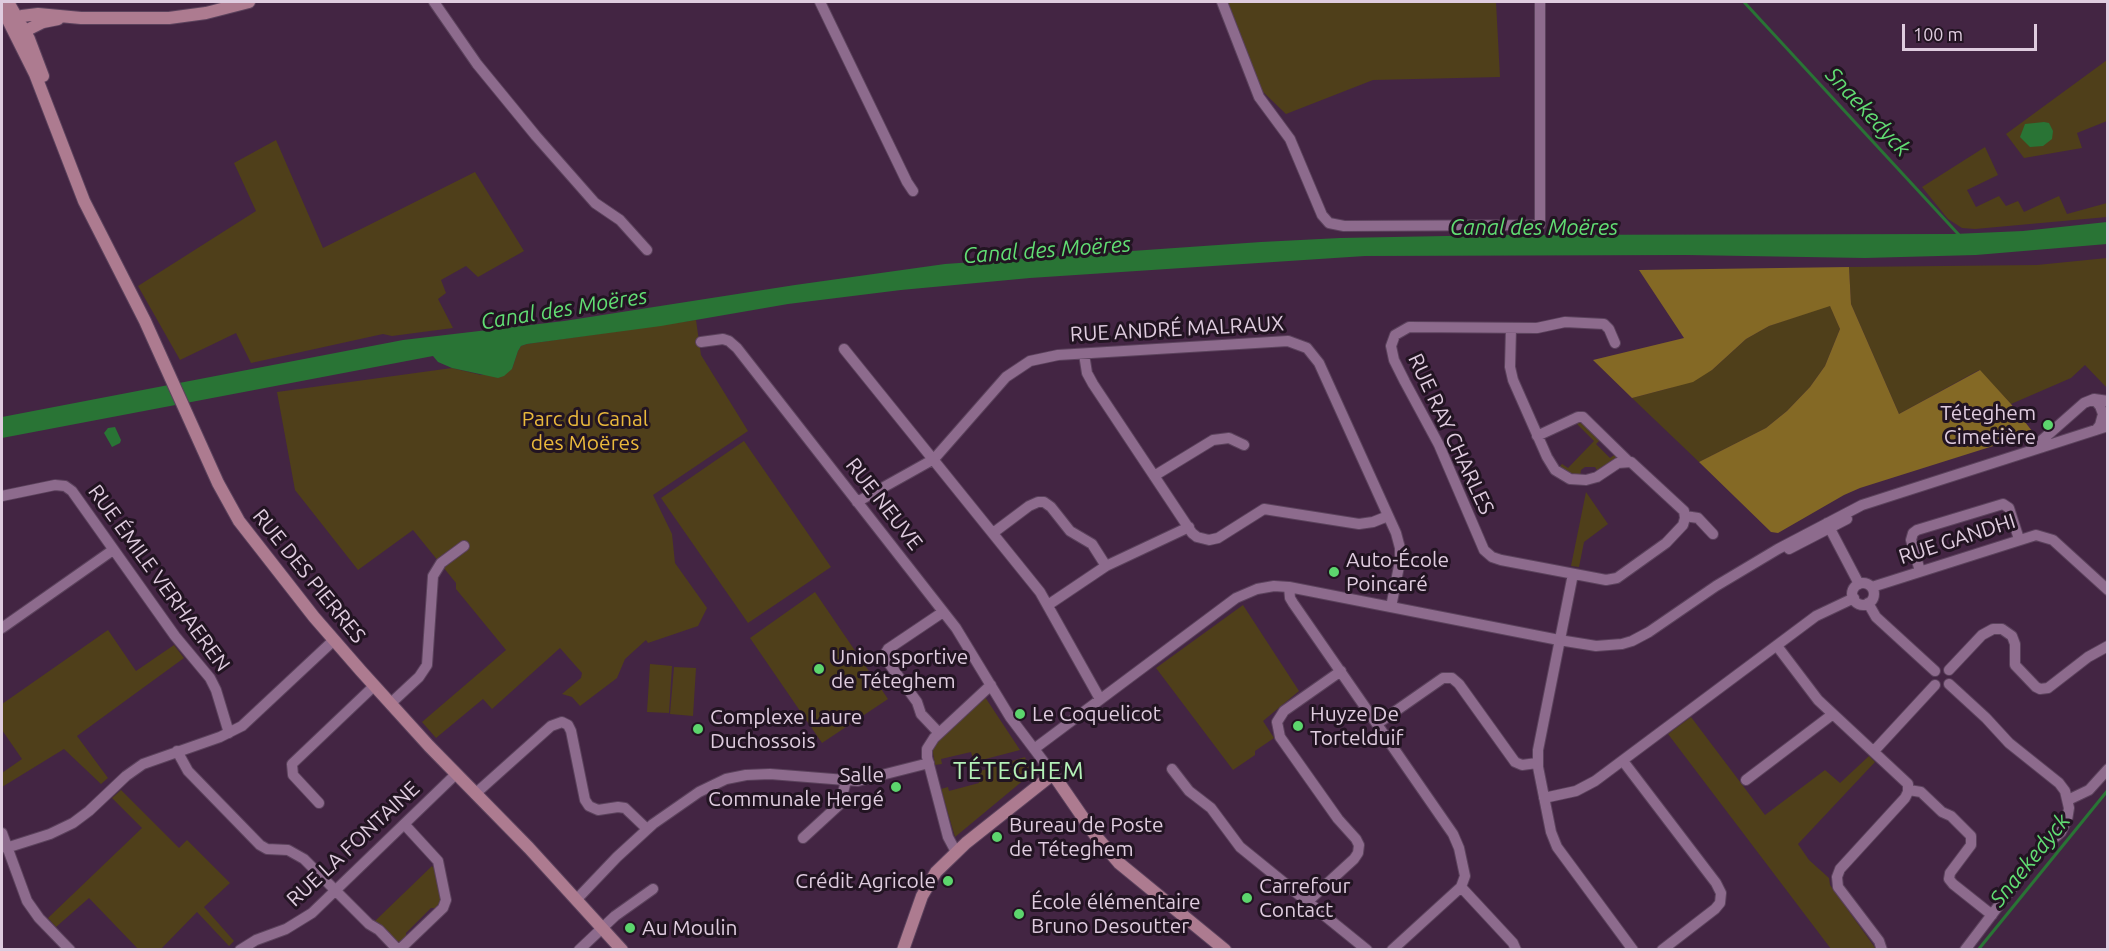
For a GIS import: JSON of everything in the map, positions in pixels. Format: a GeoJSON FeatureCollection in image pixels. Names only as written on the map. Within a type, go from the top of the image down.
{"type":"FeatureCollection","features":[{"type":"Feature","properties":{"kind":"main road","name":"RUE DES PIERRES"},"geometry":{"type":"LineString","coordinates":[[9,2],[13,20]]}},
{"type":"Feature","properties":{"kind":"main road"},"geometry":{"type":"LineString","coordinates":[[13,20],[38,14],[81,18],[175,18],[249,2]]}},
{"type":"Feature","properties":{"kind":"main road","name":"RUE DES PIERRES"},"geometry":{"type":"LineString","coordinates":[[2,8],[13,20],[20,33],[67,158],[97,228],[142,316],[218,483],[235,515],[334,640],[390,704],[622,950]]}},
{"type":"Feature","properties":{"kind":"main road"},"geometry":{"type":"LineString","coordinates":[[20,33],[47,21],[81,18]]}},
{"type":"Feature","properties":{"kind":"main road"},"geometry":{"type":"LineString","coordinates":[[903,950],[925,888],[936,872],[956,852],[1053,774],[1095,835],[1123,866],[1225,950]]}},
{"type":"Feature","properties":{"kind":"street"},"geometry":{"type":"LineString","coordinates":[[434,2],[473,58],[533,132],[593,200],[622,222],[647,250]]}},
{"type":"Feature","properties":{"kind":"street"},"geometry":{"type":"LineString","coordinates":[[820,2],[913,191]]}},
{"type":"Feature","properties":{"kind":"street"},"geometry":{"type":"LineString","coordinates":[[1222,2],[1257,92],[1290,139],[1322,215],[1329,223],[1344,226],[1540,225],[1540,2]]}},
{"type":"Feature","properties":{"kind":"street","name":"RUE RAY CHARLES"},"geometry":{"type":"LineString","coordinates":[[1615,343],[1608,327],[1599,322],[1565,322],[1540,327],[1511,328],[1409,327],[1395,335],[1391,349],[1405,382],[1439,445],[1482,548],[1496,558],[1606,580],[1617,578],[1666,543],[1683,525],[1685,516]]}},
{"type":"Feature","properties":{"kind":"street"},"geometry":{"type":"LineString","coordinates":[[1511,328],[1512,377],[1551,464],[1570,479],[1594,478],[1617,463],[1628,461]]}},
{"type":"Feature","properties":{"kind":"street","name":"RUE NEUVE"},"geometry":{"type":"LineString","coordinates":[[701,342],[723,339],[734,345],[944,612],[1014,723],[1053,774]]}},
{"type":"Feature","properties":{"kind":"street","name":"RUE ANDRÉ MALRAUX"},"geometry":{"type":"LineString","coordinates":[[856,502],[934,459],[999,384],[1018,368],[1043,357],[1288,341],[1303,346],[1319,363],[1398,537],[1400,552],[1391,607]]}},
{"type":"Feature","properties":{"kind":"street"},"geometry":{"type":"LineString","coordinates":[[844,349],[993,533],[1048,605],[1100,699]]}},
{"type":"Feature","properties":{"kind":"street"},"geometry":{"type":"LineString","coordinates":[[1084,354],[1091,381],[1197,537],[1209,540],[1221,537],[1264,509],[1359,524],[1388,516]]}},
{"type":"Feature","properties":{"kind":"street"},"geometry":{"type":"LineString","coordinates":[[2030,450],[2081,405],[2094,399],[2108,401]]}},
{"type":"Feature","properties":{"kind":"street"},"geometry":{"type":"LineString","coordinates":[[2094,399],[2103,414],[2096,430]]}},
{"type":"Feature","properties":{"kind":"street"},"geometry":{"type":"LineString","coordinates":[[1537,436],[1582,417],[1628,461],[1636,464],[1682,507],[1685,516],[1698,519],[1713,534]]}},
{"type":"Feature","properties":{"kind":"street"},"geometry":{"type":"LineString","coordinates":[[1035,749],[1240,596],[1265,587],[1289,587],[1559,640],[1601,646],[1632,641],[1761,559],[1868,502],[2108,426]]}},
{"type":"Feature","properties":{"kind":"street"},"geometry":{"type":"LineString","coordinates":[[1154,476],[1211,441],[1229,438],[1244,445]]}},
{"type":"Feature","properties":{"kind":"street","name":"RUE ÉMILE VERHAEREN"},"geometry":{"type":"LineString","coordinates":[[2,496],[52,485],[62,485],[72,491],[175,636],[210,678],[218,694],[229,733]]}},
{"type":"Feature","properties":{"kind":"street"},"geometry":{"type":"LineString","coordinates":[[993,533],[1029,506],[1044,502],[1051,507],[1070,531],[1092,544],[1106,566]]}},
{"type":"Feature","properties":{"kind":"street"},"geometry":{"type":"LineString","coordinates":[[1920,571],[1911,542],[1913,533],[1947,520],[2003,504],[2010,510],[2019,539]]}},
{"type":"Feature","properties":{"kind":"street"},"geometry":{"type":"LineString","coordinates":[[1828,525],[1859,584]]}},
{"type":"Feature","properties":{"kind":"street"},"geometry":{"type":"LineString","coordinates":[[1048,605],[1106,566],[1189,527]]}},
{"type":"Feature","properties":{"kind":"street","name":"RUE GANDHI"},"geometry":{"type":"LineString","coordinates":[[1872,587],[2036,535],[2053,540],[2108,590]]}},
{"type":"Feature","properties":{"kind":"street"},"geometry":{"type":"LineString","coordinates":[[390,704],[419,677],[428,665],[433,576],[441,563],[464,546]]}},
{"type":"Feature","properties":{"kind":"street"},"geometry":{"type":"LineString","coordinates":[[2,628],[113,549]]}},
{"type":"Feature","properties":{"kind":"street"},"geometry":{"type":"LineString","coordinates":[[1573,574],[1537,763],[1552,836],[1558,850],[1633,950]]}},
{"type":"Feature","properties":{"kind":"street"},"geometry":{"type":"LineString","coordinates":[[1866,583],[1872,587],[1873,598],[1868,603],[1859,603],[1854,598],[1853,592],[1859,584],[1866,583]]}},
{"type":"Feature","properties":{"kind":"street"},"geometry":{"type":"LineString","coordinates":[[1289,587],[1292,601],[1456,840],[1465,876],[1461,887],[1392,950]]}},
{"type":"Feature","properties":{"kind":"street"},"geometry":{"type":"LineString","coordinates":[[1544,798],[1587,786],[1819,614],[1854,598]]}},
{"type":"Feature","properties":{"kind":"street"},"geometry":{"type":"LineString","coordinates":[[1868,603],[1876,617],[1935,671]]}},
{"type":"Feature","properties":{"kind":"street"},"geometry":{"type":"LineString","coordinates":[[939,733],[923,717],[917,702],[888,662],[885,654],[888,649],[944,612]]}},
{"type":"Feature","properties":{"kind":"street"},"geometry":{"type":"LineString","coordinates":[[1949,670],[1982,635],[1994,629],[2002,629],[2012,636],[2015,644],[2015,666],[2040,689],[2048,688],[2088,657],[2108,646]]}},
{"type":"Feature","properties":{"kind":"street"},"geometry":{"type":"LineString","coordinates":[[6,848],[50,834],[73,823],[134,769],[153,759],[229,733],[249,720],[334,640]]}},
{"type":"Feature","properties":{"kind":"street"},"geometry":{"type":"LineString","coordinates":[[1777,646],[1815,697],[1907,782],[1909,790],[1905,798],[1840,869],[1837,877],[1840,890],[1879,941],[1882,950]]}},
{"type":"Feature","properties":{"kind":"street"},"geometry":{"type":"LineString","coordinates":[[1941,668],[1949,670],[1952,677],[1949,684],[1942,687],[1935,685],[1932,679],[1935,671],[1941,668]]}},
{"type":"Feature","properties":{"kind":"street"},"geometry":{"type":"LineString","coordinates":[[1307,902],[1354,859],[1359,845],[1280,737],[1277,728],[1278,719],[1284,711],[1341,671]]}},
{"type":"Feature","properties":{"kind":"street"},"geometry":{"type":"LineString","coordinates":[[1377,724],[1443,678],[1452,678],[1459,684],[1515,762],[1522,765],[1537,763]]}},
{"type":"Feature","properties":{"kind":"street"},"geometry":{"type":"LineString","coordinates":[[1949,684],[2018,751],[2064,788],[2069,815],[2063,829],[2041,850],[1965,950]]}},
{"type":"Feature","properties":{"kind":"street"},"geometry":{"type":"LineString","coordinates":[[1874,751],[1935,685]]}},
{"type":"Feature","properties":{"kind":"street"},"geometry":{"type":"LineString","coordinates":[[319,803],[294,775],[292,764],[375,686]]}},
{"type":"Feature","properties":{"kind":"street"},"geometry":{"type":"LineString","coordinates":[[956,852],[949,840],[928,763],[928,746],[939,733],[991,686]]}},
{"type":"Feature","properties":{"kind":"street"},"geometry":{"type":"LineString","coordinates":[[1746,780],[1833,714]]}},
{"type":"Feature","properties":{"kind":"street"},"geometry":{"type":"LineString","coordinates":[[475,794],[551,726],[562,722],[568,725],[571,731],[585,800],[589,806],[598,810],[625,808],[647,829]]}},
{"type":"Feature","properties":{"kind":"street"},"geometry":{"type":"LineString","coordinates":[[177,751],[188,771],[260,845],[267,849],[285,850],[297,854],[318,871],[369,924],[381,931],[398,950],[443,908],[446,900],[438,861],[405,825]]}},
{"type":"Feature","properties":{"kind":"street"},"geometry":{"type":"LineString","coordinates":[[1623,761],[1721,892],[1722,899],[1715,909],[1662,950]]}},
{"type":"Feature","properties":{"kind":"street"},"geometry":{"type":"LineString","coordinates":[[576,900],[647,829],[693,796],[726,779],[770,774],[862,781],[928,763]]}},
{"type":"Feature","properties":{"kind":"street"},"geometry":{"type":"LineString","coordinates":[[1172,769],[1189,790],[1211,808],[1240,847],[1366,950]]}},
{"type":"Feature","properties":{"kind":"street"},"geometry":{"type":"LineString","coordinates":[[2068,800],[2089,790],[2108,769]]}},
{"type":"Feature","properties":{"kind":"street","name":"RUE LA FONTAINE"},"geometry":{"type":"LineString","coordinates":[[240,950],[256,940],[299,922],[312,913],[456,774]]}},
{"type":"Feature","properties":{"kind":"street"},"geometry":{"type":"LineString","coordinates":[[803,838],[840,804],[846,781]]}},
{"type":"Feature","properties":{"kind":"street"},"geometry":{"type":"LineString","coordinates":[[1909,790],[1922,793],[1942,812],[1951,816],[1971,836],[1971,845],[1951,871],[1949,879],[1992,915]]}},
{"type":"Feature","properties":{"kind":"street"},"geometry":{"type":"LineString","coordinates":[[2,833],[27,902],[70,950]]}},
{"type":"Feature","properties":{"kind":"street"},"geometry":{"type":"LineString","coordinates":[[1461,887],[1513,943],[1516,950]]}},
{"type":"Feature","properties":{"kind":"street"},"geometry":{"type":"LineString","coordinates":[[579,950],[615,916],[653,889]]}},
{"type":"Feature","properties":{"kind":"green space"},"geometry":{"type":"Polygon","coordinates":[[[1228,2],[1496,2],[1500,77],[1373,80],[1286,114],[1262,91],[1228,2]]]}},
{"type":"Feature","properties":{"kind":"green space"},"geometry":{"type":"Polygon","coordinates":[[[2107,60],[2107,121],[2077,133],[2082,148],[2024,158],[2006,134],[2107,60]]]}},
{"type":"Feature","properties":{"kind":"green space"},"geometry":{"type":"Polygon","coordinates":[[[276,140],[323,248],[475,172],[524,251],[478,277],[466,266],[441,280],[446,293],[438,299],[453,328],[392,336],[383,334],[251,363],[236,333],[180,360],[138,286],[256,211],[234,163],[276,140]]]}},
{"type":"Feature","properties":{"kind":"green space"},"geometry":{"type":"Polygon","coordinates":[[[1985,147],[1998,175],[1967,190],[1976,207],[1999,196],[2006,206],[2018,201],[2024,212],[2059,196],[2067,214],[2107,203],[2107,217],[1975,229],[1962,228],[1948,219],[1922,187],[1985,147]]]}},
{"type":"Feature","properties":{"kind":"green space"},"geometry":{"type":"Polygon","coordinates":[[[2107,258],[2107,388],[2085,365],[2071,378],[2011,404],[1979,370],[1899,414],[1851,304],[1849,267],[2037,265],[2107,258]]]}},
{"type":"Feature","properties":{"kind":"green space"},"geometry":{"type":"Polygon","coordinates":[[[1830,305],[1840,329],[1825,366],[1810,387],[1787,411],[1766,428],[1699,462],[1632,398],[1670,388],[1712,370],[1746,339],[1769,326],[1830,305]]]}},
{"type":"Feature","properties":{"kind":"green space","name":"Parc du Canal des Moëres"},"geometry":{"type":"Polygon","coordinates":[[[696,320],[701,355],[748,431],[653,495],[672,534],[675,563],[707,608],[698,626],[648,643],[646,640],[625,659],[617,678],[580,706],[572,697],[562,694],[581,678],[582,673],[560,648],[492,709],[483,699],[436,738],[422,722],[506,650],[456,589],[456,583],[413,530],[358,570],[295,490],[277,392],[452,368],[481,375],[512,369],[521,346],[527,344],[696,320]]]}},
{"type":"Feature","properties":{"kind":"green space"},"geometry":{"type":"Polygon","coordinates":[[[1580,421],[1601,439],[1596,444],[1610,458],[1617,453],[1618,459],[1598,472],[1595,467],[1585,467],[1581,470],[1580,477],[1571,475],[1559,467],[1562,464],[1568,468],[1594,441],[1576,423],[1580,421]]]}},
{"type":"Feature","properties":{"kind":"green space"},"geometry":{"type":"Polygon","coordinates":[[[744,441],[831,567],[748,623],[661,498],[744,441]]]}},
{"type":"Feature","properties":{"kind":"green space"},"geometry":{"type":"Polygon","coordinates":[[[1586,492],[1608,524],[1584,542],[1579,567],[1571,566],[1586,492]]]}},
{"type":"Feature","properties":{"kind":"green space","name":"Union sportive de Téteghem"},"geometry":{"type":"Polygon","coordinates":[[[815,592],[888,699],[822,743],[750,638],[815,592]]]}},
{"type":"Feature","properties":{"kind":"green space"},"geometry":{"type":"Polygon","coordinates":[[[1243,605],[1299,691],[1263,721],[1274,738],[1233,770],[1156,668],[1243,605]]]}},
{"type":"Feature","properties":{"kind":"green space"},"geometry":{"type":"Polygon","coordinates":[[[108,630],[136,671],[174,645],[184,658],[77,736],[108,778],[101,784],[64,749],[2,787],[2,773],[22,759],[2,730],[2,704],[108,630]]]}},
{"type":"Feature","properties":{"kind":"green space"},"geometry":{"type":"Polygon","coordinates":[[[650,664],[672,666],[669,713],[647,712],[650,664]]]}},
{"type":"Feature","properties":{"kind":"green space"},"geometry":{"type":"Polygon","coordinates":[[[674,667],[696,668],[693,716],[670,714],[674,667]]]}},
{"type":"Feature","properties":{"kind":"green space"},"geometry":{"type":"Polygon","coordinates":[[[985,697],[1020,750],[974,762],[971,752],[941,759],[942,764],[935,765],[932,747],[985,697]]]}},
{"type":"Feature","properties":{"kind":"green space"},"geometry":{"type":"Polygon","coordinates":[[[1691,717],[1765,815],[1825,770],[1840,783],[1869,756],[1875,762],[1798,844],[1809,860],[1829,878],[1830,885],[1876,949],[1831,949],[1668,734],[1691,717]]]}},
{"type":"Feature","properties":{"kind":"green space"},"geometry":{"type":"Polygon","coordinates":[[[1025,757],[1031,774],[955,837],[941,789],[948,787],[949,791],[979,783],[977,772],[1025,757]]]}},
{"type":"Feature","properties":{"kind":"green space"},"geometry":{"type":"Polygon","coordinates":[[[121,790],[179,848],[187,840],[230,883],[204,907],[234,941],[229,946],[197,912],[160,950],[138,949],[89,898],[56,927],[48,918],[142,828],[112,798],[121,790]]]}},
{"type":"Feature","properties":{"kind":"green space"},"geometry":{"type":"Polygon","coordinates":[[[432,866],[438,874],[442,903],[436,908],[431,908],[406,933],[406,937],[401,942],[394,941],[375,921],[432,866]]]}},
{"type":"Feature","properties":{"kind":"shaded area"},"geometry":{"type":"Polygon","coordinates":[[[2049,123],[2053,131],[2052,139],[2043,146],[2030,147],[2020,137],[2025,124],[2049,123]]]}},
{"type":"Feature","properties":{"kind":"shaded area"},"geometry":{"type":"Polygon","coordinates":[[[2107,222],[2107,244],[1976,255],[1865,258],[1687,255],[1365,256],[1030,278],[901,290],[788,304],[661,326],[527,344],[521,346],[518,351],[512,369],[498,378],[452,368],[438,362],[433,356],[2,438],[2,417],[403,340],[564,321],[945,264],[1340,238],[1499,235],[1954,234],[2023,231],[2107,222]]]}},
{"type":"Feature","properties":{"kind":"shaded area"},"geometry":{"type":"Polygon","coordinates":[[[1849,267],[1851,304],[1899,414],[1980,370],[2032,431],[2028,435],[1860,488],[1778,533],[1771,532],[1699,462],[1766,428],[1787,411],[1810,387],[1825,366],[1840,329],[1830,306],[1769,326],[1746,339],[1712,370],[1693,382],[1632,398],[1593,360],[1684,338],[1639,270],[1849,267]]]}},
{"type":"Feature","properties":{"kind":"shaded area"},"geometry":{"type":"Polygon","coordinates":[[[115,427],[121,440],[112,447],[104,433],[108,428],[115,427]]]}},
{"type":"Feature","properties":{"kind":"waterway","name":"Snaekedyck"},"geometry":{"type":"LineString","coordinates":[[1744,2],[1960,236]]}},
{"type":"Feature","properties":{"kind":"waterway","name":"Snaekedyck"},"geometry":{"type":"LineString","coordinates":[[1978,950],[2108,790]]}},
{"type":"Feature","properties":{"kind":"place","name":"Téteghem Cimetière"},"geometry":{"type":"Point","coordinates":[2048,425]}},
{"type":"Feature","properties":{"kind":"place","name":"Auto-École Poincaré"},"geometry":{"type":"Point","coordinates":[1334,572]}},
{"type":"Feature","properties":{"kind":"place","name":"Union sportive de Téteghem"},"geometry":{"type":"Point","coordinates":[819,669]}},
{"type":"Feature","properties":{"kind":"place","name":"Le Coquelicot"},"geometry":{"type":"Point","coordinates":[1020,714]}},
{"type":"Feature","properties":{"kind":"place","name":"Huyze De Tortelduif"},"geometry":{"type":"Point","coordinates":[1298,726]}},
{"type":"Feature","properties":{"kind":"place","name":"Complexe Laure Duchossois"},"geometry":{"type":"Point","coordinates":[698,729]}},
{"type":"Feature","properties":{"kind":"place","name":"Salle Communale Hergé"},"geometry":{"type":"Point","coordinates":[896,787]}},
{"type":"Feature","properties":{"kind":"place","name":"Bureau de Poste de Téteghem"},"geometry":{"type":"Point","coordinates":[997,837]}},
{"type":"Feature","properties":{"kind":"place","name":"Crédit Agricole"},"geometry":{"type":"Point","coordinates":[948,881]}},
{"type":"Feature","properties":{"kind":"place","name":"Carrefour Contact"},"geometry":{"type":"Point","coordinates":[1247,898]}},
{"type":"Feature","properties":{"kind":"place","name":"École élémentaire Bruno Desoutter"},"geometry":{"type":"Point","coordinates":[1019,914]}},
{"type":"Feature","properties":{"kind":"place","name":"Au Moulin"},"geometry":{"type":"Point","coordinates":[630,928]}},
{"type":"Feature","properties":{"kind":"district","name":"TÉTEGHEM"},"geometry":{"type":"Point","coordinates":[1019,771]}},
{"type":"Feature","properties":{"kind":"water label","name":"Canal des Moëres"},"geometry":{"type":"Point","coordinates":[1534,228]}},
{"type":"Feature","properties":{"kind":"water label","name":"Canal des Moëres"},"geometry":{"type":"Point","coordinates":[1047,250]}},
{"type":"Feature","properties":{"kind":"water label","name":"Canal des Moëres"},"geometry":{"type":"Point","coordinates":[564,309]}}]}
